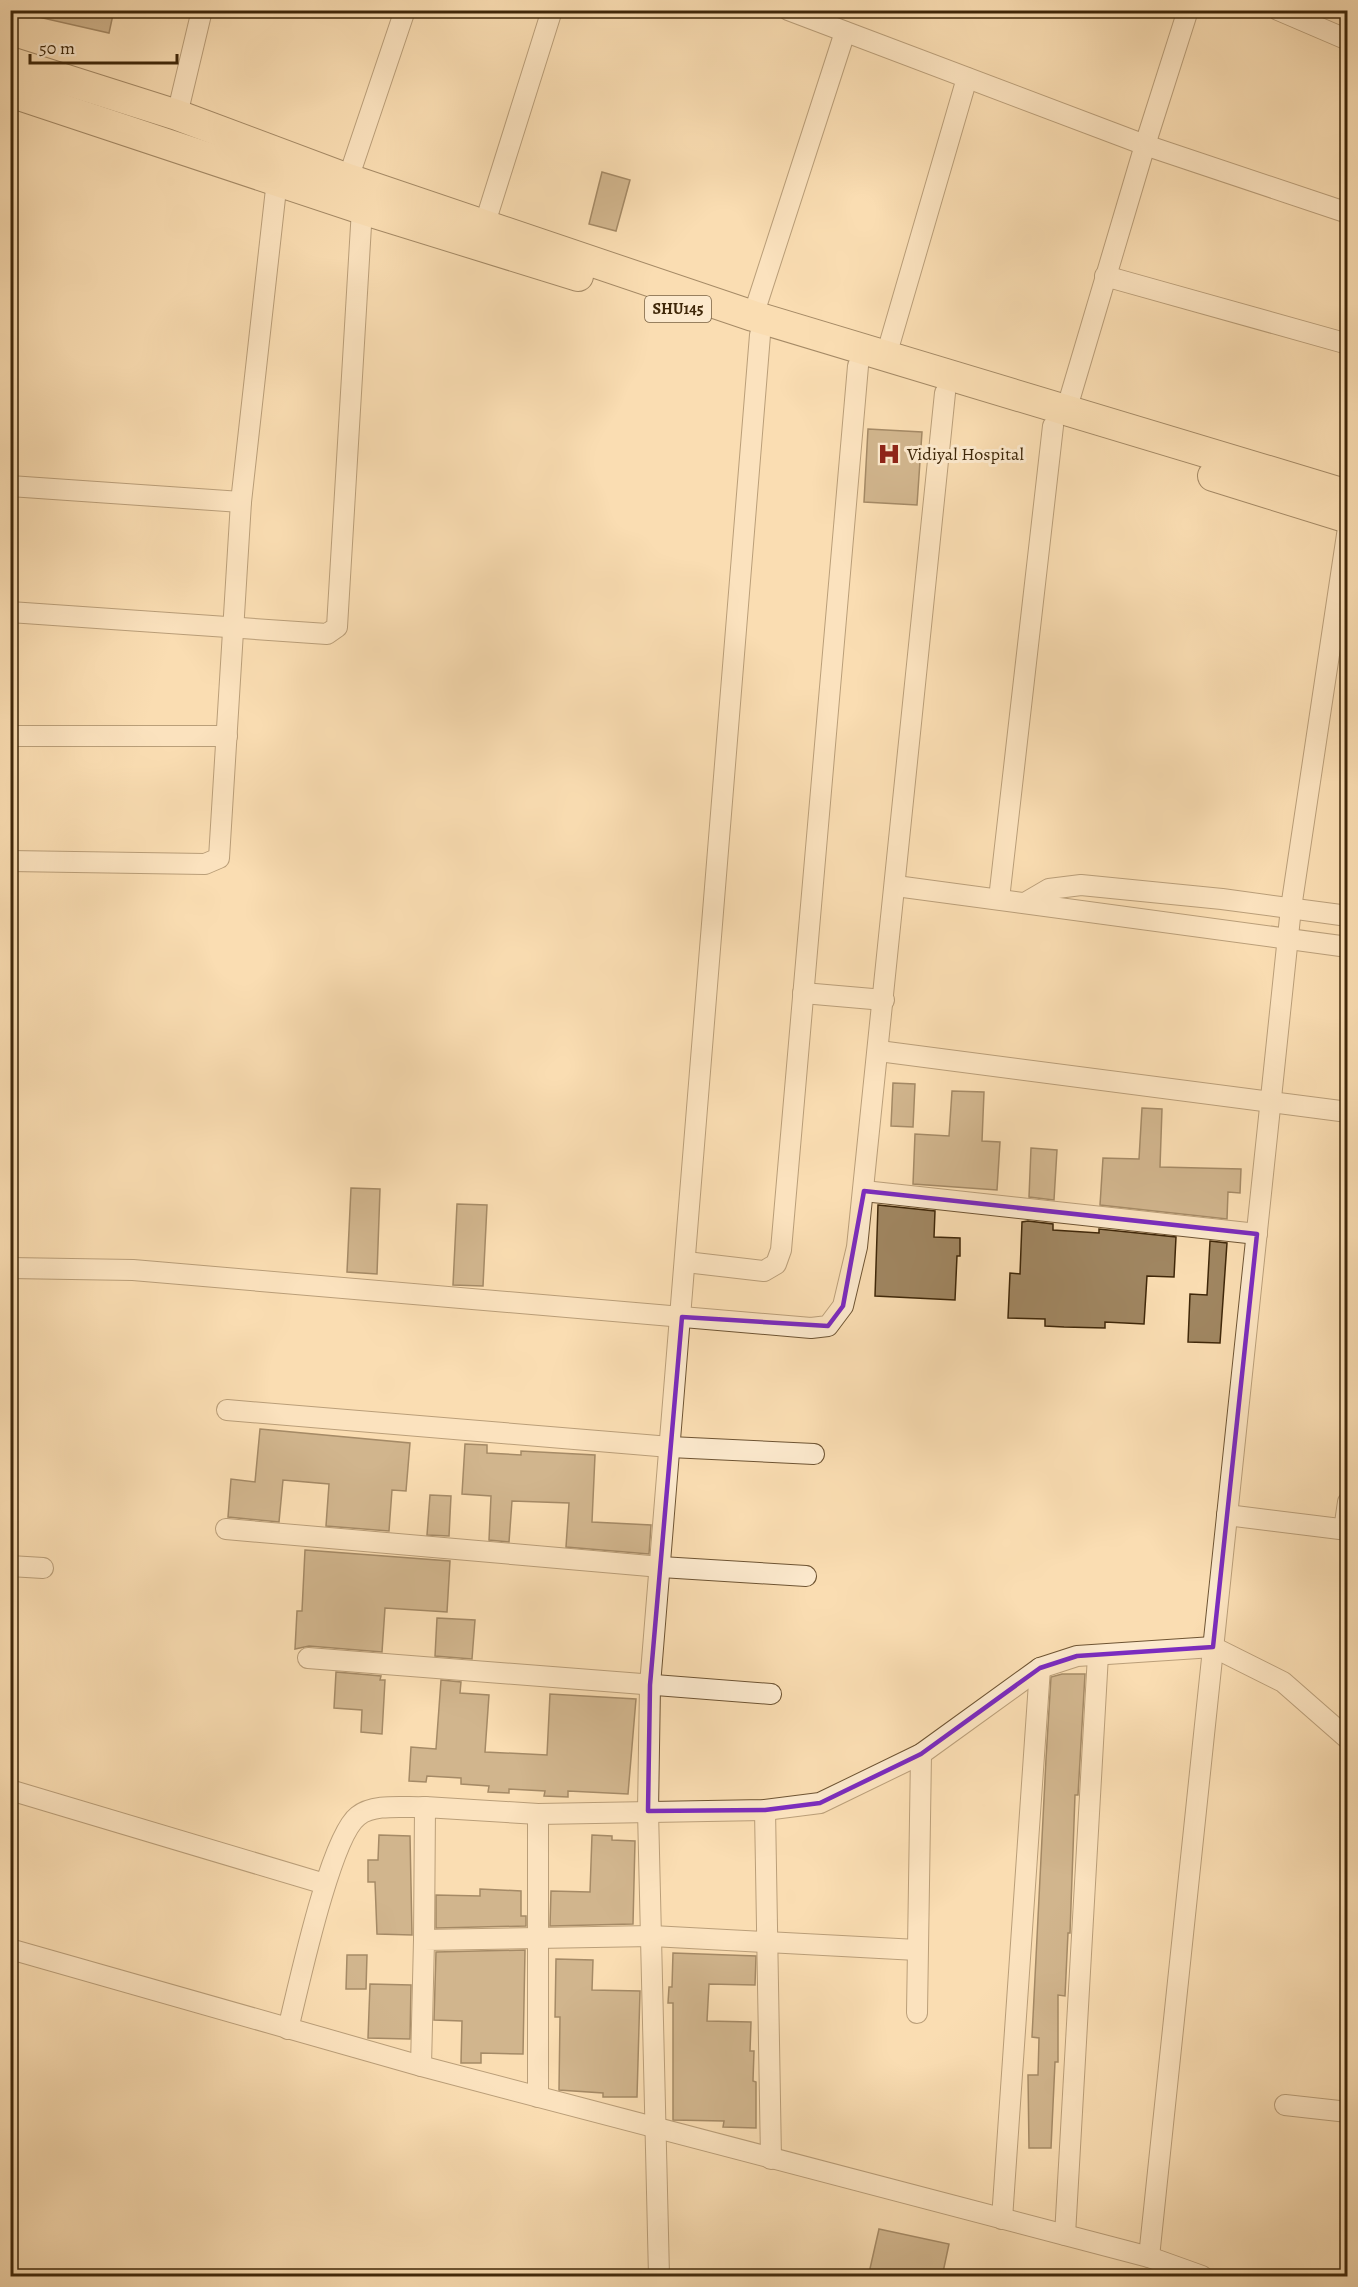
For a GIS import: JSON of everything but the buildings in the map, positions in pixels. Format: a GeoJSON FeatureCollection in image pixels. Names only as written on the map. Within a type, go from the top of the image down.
{"type":"FeatureCollection","features":[{"type":"Feature","properties":{"kind":"main road"},"geometry":{"type":"LineString","coordinates":[[10,62],[177,116],[348,179],[485,223],[757,326],[886,356],[1059,418],[1347,495]]}},
{"type":"Feature","properties":{"kind":"main road","name":"SHU145"},"geometry":{"type":"LineString","coordinates":[[10,92],[362,209],[757,326],[858,366],[945,393],[1059,418],[1347,518]]}},
{"type":"Feature","properties":{"kind":"street"},"geometry":{"type":"LineString","coordinates":[[177,116],[202,10]]}},
{"type":"Feature","properties":{"kind":"street"},"geometry":{"type":"LineString","coordinates":[[348,179],[405,10]]}},
{"type":"Feature","properties":{"kind":"street"},"geometry":{"type":"LineString","coordinates":[[485,223],[552,10]]}},
{"type":"Feature","properties":{"kind":"street"},"geometry":{"type":"LineString","coordinates":[[788,10],[1145,145],[1347,213]]}},
{"type":"Feature","properties":{"kind":"street"},"geometry":{"type":"LineString","coordinates":[[1278,10],[1347,40]]}},
{"type":"Feature","properties":{"kind":"street"},"geometry":{"type":"LineString","coordinates":[[999,899],[1059,418],[1105,276],[1183,12]]}},
{"type":"Feature","properties":{"kind":"street"},"geometry":{"type":"LineString","coordinates":[[659,2277],[648,1811],[650,1685],[682,1317],[757,326],[845,32]]}},
{"type":"Feature","properties":{"kind":"street"},"geometry":{"type":"LineString","coordinates":[[886,356],[967,78]]}},
{"type":"Feature","properties":{"kind":"street"},"geometry":{"type":"LineString","coordinates":[[10,861],[214,862],[219,858],[241,502],[277,180]]}},
{"type":"Feature","properties":{"kind":"street"},"geometry":{"type":"LineString","coordinates":[[10,612],[327,634],[337,627],[362,209]]}},
{"type":"Feature","properties":{"kind":"street"},"geometry":{"type":"LineString","coordinates":[[1105,276],[1347,344]]}},
{"type":"Feature","properties":{"kind":"street"},"geometry":{"type":"LineString","coordinates":[[686,1262],[764,1271],[776,1264],[780,1250],[858,366]]}},
{"type":"Feature","properties":{"kind":"street"},"geometry":{"type":"LineString","coordinates":[[10,1268],[133,1270],[811,1328],[828,1326],[843,1306],[858,1247],[945,393]]}},
{"type":"Feature","properties":{"kind":"street"},"geometry":{"type":"LineString","coordinates":[[10,486],[241,502]]}},
{"type":"Feature","properties":{"kind":"street"},"geometry":{"type":"LineString","coordinates":[[1149,2257],[1291,909],[1347,528]]}},
{"type":"Feature","properties":{"kind":"street"},"geometry":{"type":"LineString","coordinates":[[10,735],[227,736]]}},
{"type":"Feature","properties":{"kind":"street"},"geometry":{"type":"LineString","coordinates":[[1025,903],[1049,889],[1081,885],[1222,899],[1347,916]]}},
{"type":"Feature","properties":{"kind":"street"},"geometry":{"type":"LineString","coordinates":[[896,886],[1347,947]]}},
{"type":"Feature","properties":{"kind":"street"},"geometry":{"type":"LineString","coordinates":[[803,993],[884,1000]]}},
{"type":"Feature","properties":{"kind":"street"},"geometry":{"type":"LineString","coordinates":[[879,1051],[1347,1112]]}},
{"type":"Feature","properties":{"kind":"street"},"geometry":{"type":"LineString","coordinates":[[864,1191],[1257,1234]]}},
{"type":"Feature","properties":{"kind":"street"},"geometry":{"type":"LineString","coordinates":[[226,1410],[670,1447],[814,1454]]}},
{"type":"Feature","properties":{"kind":"street"},"geometry":{"type":"LineString","coordinates":[[1227,1515],[1346,1530],[1347,1502]]}},
{"type":"Feature","properties":{"kind":"street"},"geometry":{"type":"LineString","coordinates":[[226,1529],[661,1567],[806,1576]]}},
{"type":"Feature","properties":{"kind":"street"},"geometry":{"type":"LineString","coordinates":[[10,1566],[43,1568]]}},
{"type":"Feature","properties":{"kind":"street"},"geometry":{"type":"LineString","coordinates":[[288,2029],[325,1884],[351,1822],[358,1815],[369,1810],[425,1807],[538,1814],[765,1810],[820,1803],[921,1754],[1040,1668],[1077,1656],[1213,1647],[1283,1682],[1347,1739]]}},
{"type":"Feature","properties":{"kind":"street"},"geometry":{"type":"LineString","coordinates":[[1065,2235],[1098,1655]]}},
{"type":"Feature","properties":{"kind":"street"},"geometry":{"type":"LineString","coordinates":[[308,1658],[771,1694]]}},
{"type":"Feature","properties":{"kind":"street"},"geometry":{"type":"LineString","coordinates":[[1002,2219],[1040,1668]]}},
{"type":"Feature","properties":{"kind":"street"},"geometry":{"type":"LineString","coordinates":[[916,2013],[921,1754]]}},
{"type":"Feature","properties":{"kind":"street"},"geometry":{"type":"LineString","coordinates":[[10,1790],[325,1884]]}},
{"type":"Feature","properties":{"kind":"street"},"geometry":{"type":"LineString","coordinates":[[421,2066],[425,1807]]}},
{"type":"Feature","properties":{"kind":"street"},"geometry":{"type":"LineString","coordinates":[[765,1810],[771,2159]]}},
{"type":"Feature","properties":{"kind":"street"},"geometry":{"type":"LineString","coordinates":[[538,1814],[538,2097]]}},
{"type":"Feature","properties":{"kind":"street"},"geometry":{"type":"LineString","coordinates":[[423,1940],[652,1936],[918,1950]]}},
{"type":"Feature","properties":{"kind":"street"},"geometry":{"type":"LineString","coordinates":[[10,1949],[288,2029],[657,2130],[1149,2257],[1171,2271],[1202,2277]]}},
{"type":"Feature","properties":{"kind":"street"},"geometry":{"type":"LineString","coordinates":[[1285,2105],[1347,2112]]}},
{"type":"Feature","properties":{"kind":"highlighted area"},"geometry":{"type":"Polygon","coordinates":[[[864,1191],[1257,1234],[1213,1647],[1077,1656],[1040,1668],[921,1754],[820,1803],[765,1810],[648,1811],[650,1685],[682,1317],[828,1326],[843,1306],[864,1191]]]}},
{"type":"Feature","properties":{"kind":"place","name":"Vidiyal Hospital"},"geometry":{"type":"Point","coordinates":[889,454]}}]}
